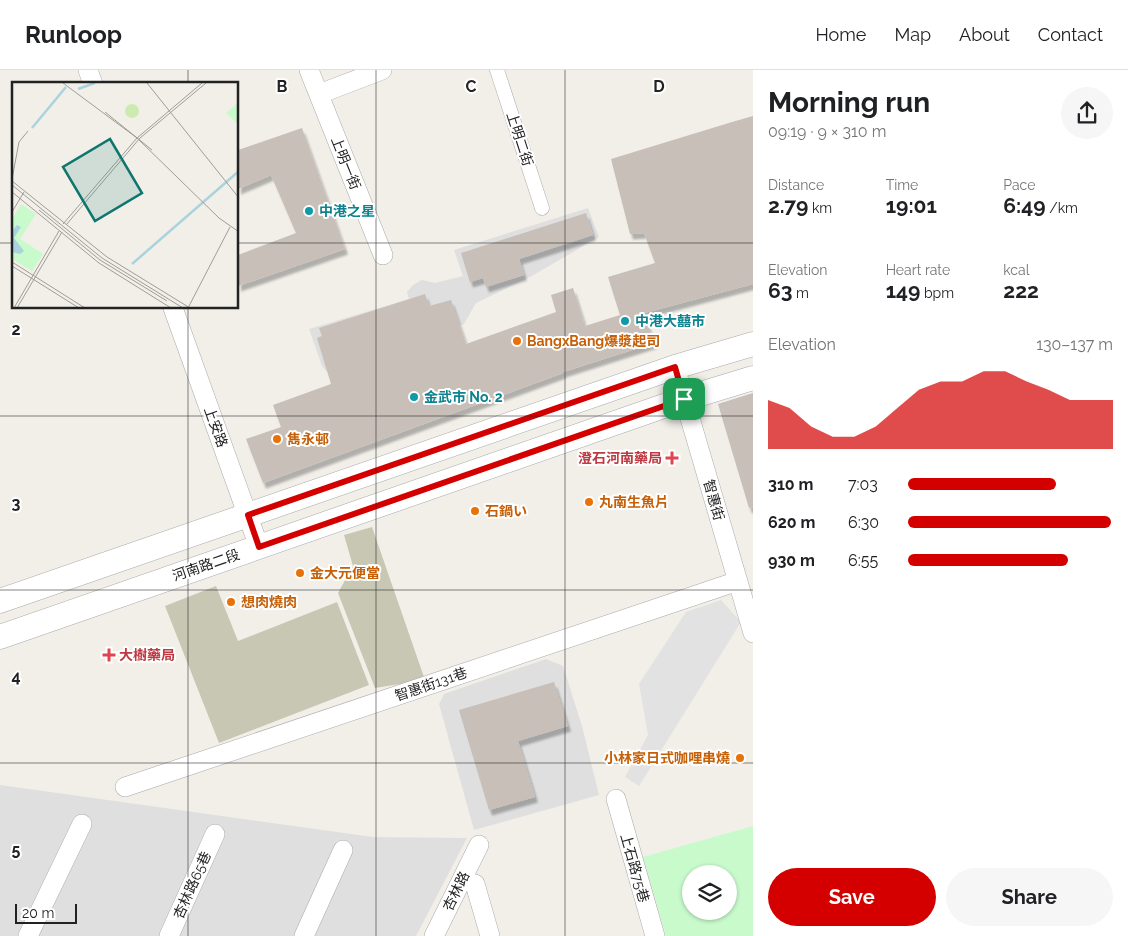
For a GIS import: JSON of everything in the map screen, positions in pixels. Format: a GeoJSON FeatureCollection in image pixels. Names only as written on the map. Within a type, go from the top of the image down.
{"type":"FeatureCollection","features":[{"type":"Feature","properties":{"kind":"street"},"geometry":{"type":"LineString","coordinates":[[88,70],[92,82]]}},
{"type":"Feature","properties":{"kind":"street","name":"上明一街"},"geometry":{"type":"LineString","coordinates":[[309,70],[383,255]]}},
{"type":"Feature","properties":{"kind":"street"},"geometry":{"type":"LineString","coordinates":[[319,94],[382,70]]}},
{"type":"Feature","properties":{"kind":"street","name":"上明二街"},"geometry":{"type":"LineString","coordinates":[[497,70],[542,208]]}},
{"type":"Feature","properties":{"kind":"street","name":"上安路"},"geometry":{"type":"LineString","coordinates":[[173,309],[259,547]]}},
{"type":"Feature","properties":{"kind":"street"},"geometry":{"type":"LineString","coordinates":[[0,601],[675,367],[753,344]]}},
{"type":"Feature","properties":{"kind":"street","name":"智惠街"},"geometry":{"type":"LineString","coordinates":[[675,367],[753,633]]}},
{"type":"Feature","properties":{"kind":"street","name":"河南路二段"},"geometry":{"type":"LineString","coordinates":[[0,637],[684,399],[753,378]]}},
{"type":"Feature","properties":{"kind":"street","name":"智惠街131巷"},"geometry":{"type":"LineString","coordinates":[[125,786],[738,581]]}},
{"type":"Feature","properties":{"kind":"street","name":"上石路75巷"},"geometry":{"type":"LineString","coordinates":[[616,799],[654,936]]}},
{"type":"Feature","properties":{"kind":"street"},"geometry":{"type":"LineString","coordinates":[[28,936],[82,824]]}},
{"type":"Feature","properties":{"kind":"street","name":"杏林路65巷"},"geometry":{"type":"LineString","coordinates":[[169,936],[215,834]]}},
{"type":"Feature","properties":{"kind":"street","name":"杏林路"},"geometry":{"type":"LineString","coordinates":[[434,936],[479,845]]}},
{"type":"Feature","properties":{"kind":"street"},"geometry":{"type":"LineString","coordinates":[[304,936],[343,850]]}},
{"type":"Feature","properties":{"kind":"street"},"geometry":{"type":"LineString","coordinates":[[475,884],[490,936]]}},
{"type":"Feature","properties":{"kind":"shaded area"},"geometry":{"type":"Polygon","coordinates":[[[588,208],[599,237],[530,277],[476,303],[464,324],[326,371],[322,366],[309,329],[409,299],[407,292],[413,285],[422,280],[435,283],[463,276],[454,250],[588,208]]]}},
{"type":"Feature","properties":{"kind":"shaded area"},"geometry":{"type":"Polygon","coordinates":[[[372,527],[425,680],[375,688],[338,593],[353,566],[344,535],[372,527]]]}},
{"type":"Feature","properties":{"kind":"shaded area"},"geometry":{"type":"Polygon","coordinates":[[[216,586],[238,641],[337,602],[369,685],[219,743],[165,606],[216,586]]]}},
{"type":"Feature","properties":{"kind":"shaded area"},"geometry":{"type":"Polygon","coordinates":[[[721,600],[741,622],[639,786],[625,777],[648,735],[639,684],[686,612],[721,600]]]}},
{"type":"Feature","properties":{"kind":"shaded area"},"geometry":{"type":"Polygon","coordinates":[[[546,659],[563,666],[582,726],[599,795],[474,830],[439,704],[444,694],[546,659]]]}},
{"type":"Feature","properties":{"kind":"shaded area"},"geometry":{"type":"Polygon","coordinates":[[[0,785],[373,837],[467,838],[416,936],[0,936],[0,785]]]}},
{"type":"Feature","properties":{"kind":"green space"},"geometry":{"type":"Polygon","coordinates":[[[753,826],[753,936],[666,936],[643,857],[753,826]]]}},
{"type":"Feature","properties":{"kind":"building"},"geometry":{"type":"Polygon","coordinates":[[[753,116],[753,284],[644,313],[654,343],[563,372],[263,483],[246,439],[281,427],[273,405],[331,384],[317,338],[322,336],[319,328],[425,294],[429,306],[451,300],[466,344],[556,312],[551,295],[573,288],[585,326],[620,315],[608,277],[655,263],[644,233],[630,234],[611,159],[753,116]]]}},
{"type":"Feature","properties":{"kind":"building","name":"中港之星"},"geometry":{"type":"Polygon","coordinates":[[[302,128],[345,249],[239,286],[239,255],[296,233],[271,175],[239,189],[239,150],[302,128]]]}},
{"type":"Feature","properties":{"kind":"building"},"geometry":{"type":"Polygon","coordinates":[[[586,213],[593,235],[519,259],[524,275],[486,287],[483,278],[470,282],[461,253],[586,213]]]}},
{"type":"Feature","properties":{"kind":"building"},"geometry":{"type":"Polygon","coordinates":[[[753,393],[753,507],[749,508],[718,404],[753,393]]]}},
{"type":"Feature","properties":{"kind":"building"},"geometry":{"type":"Polygon","coordinates":[[[554,682],[568,726],[518,741],[535,797],[489,810],[459,710],[554,682]]]}},
{"type":"Feature","properties":{"kind":"place","name":"中港之星"},"geometry":{"type":"Point","coordinates":[309,211]}},
{"type":"Feature","properties":{"kind":"place","name":"中港大囍市"},"geometry":{"type":"Point","coordinates":[625,321]}},
{"type":"Feature","properties":{"kind":"place","name":"BangxBang爆漿起司"},"geometry":{"type":"Point","coordinates":[517,341]}},
{"type":"Feature","properties":{"kind":"place","name":"金武市 No. 2"},"geometry":{"type":"Point","coordinates":[414,397]}},
{"type":"Feature","properties":{"kind":"place","name":"雋永邨"},"geometry":{"type":"Point","coordinates":[277,439]}},
{"type":"Feature","properties":{"kind":"place","name":"澄石河南藥局"},"geometry":{"type":"Point","coordinates":[672,458]}},
{"type":"Feature","properties":{"kind":"place","name":"丸南生魚片"},"geometry":{"type":"Point","coordinates":[589,502]}},
{"type":"Feature","properties":{"kind":"place","name":"石鍋い"},"geometry":{"type":"Point","coordinates":[475,511]}},
{"type":"Feature","properties":{"kind":"place","name":"金大元便當"},"geometry":{"type":"Point","coordinates":[300,573]}},
{"type":"Feature","properties":{"kind":"place","name":"想肉燒肉"},"geometry":{"type":"Point","coordinates":[231,602]}},
{"type":"Feature","properties":{"kind":"place","name":"大樹藥局"},"geometry":{"type":"Point","coordinates":[109,655]}},
{"type":"Feature","properties":{"kind":"place","name":"小林家日式咖哩串燒"},"geometry":{"type":"Point","coordinates":[740,758]}},
{"type":"Feature","properties":{"kind":"route"},"geometry":{"type":"LineString","coordinates":[[675,367],[684,399],[259,547],[248,515],[675,367]]}}]}
